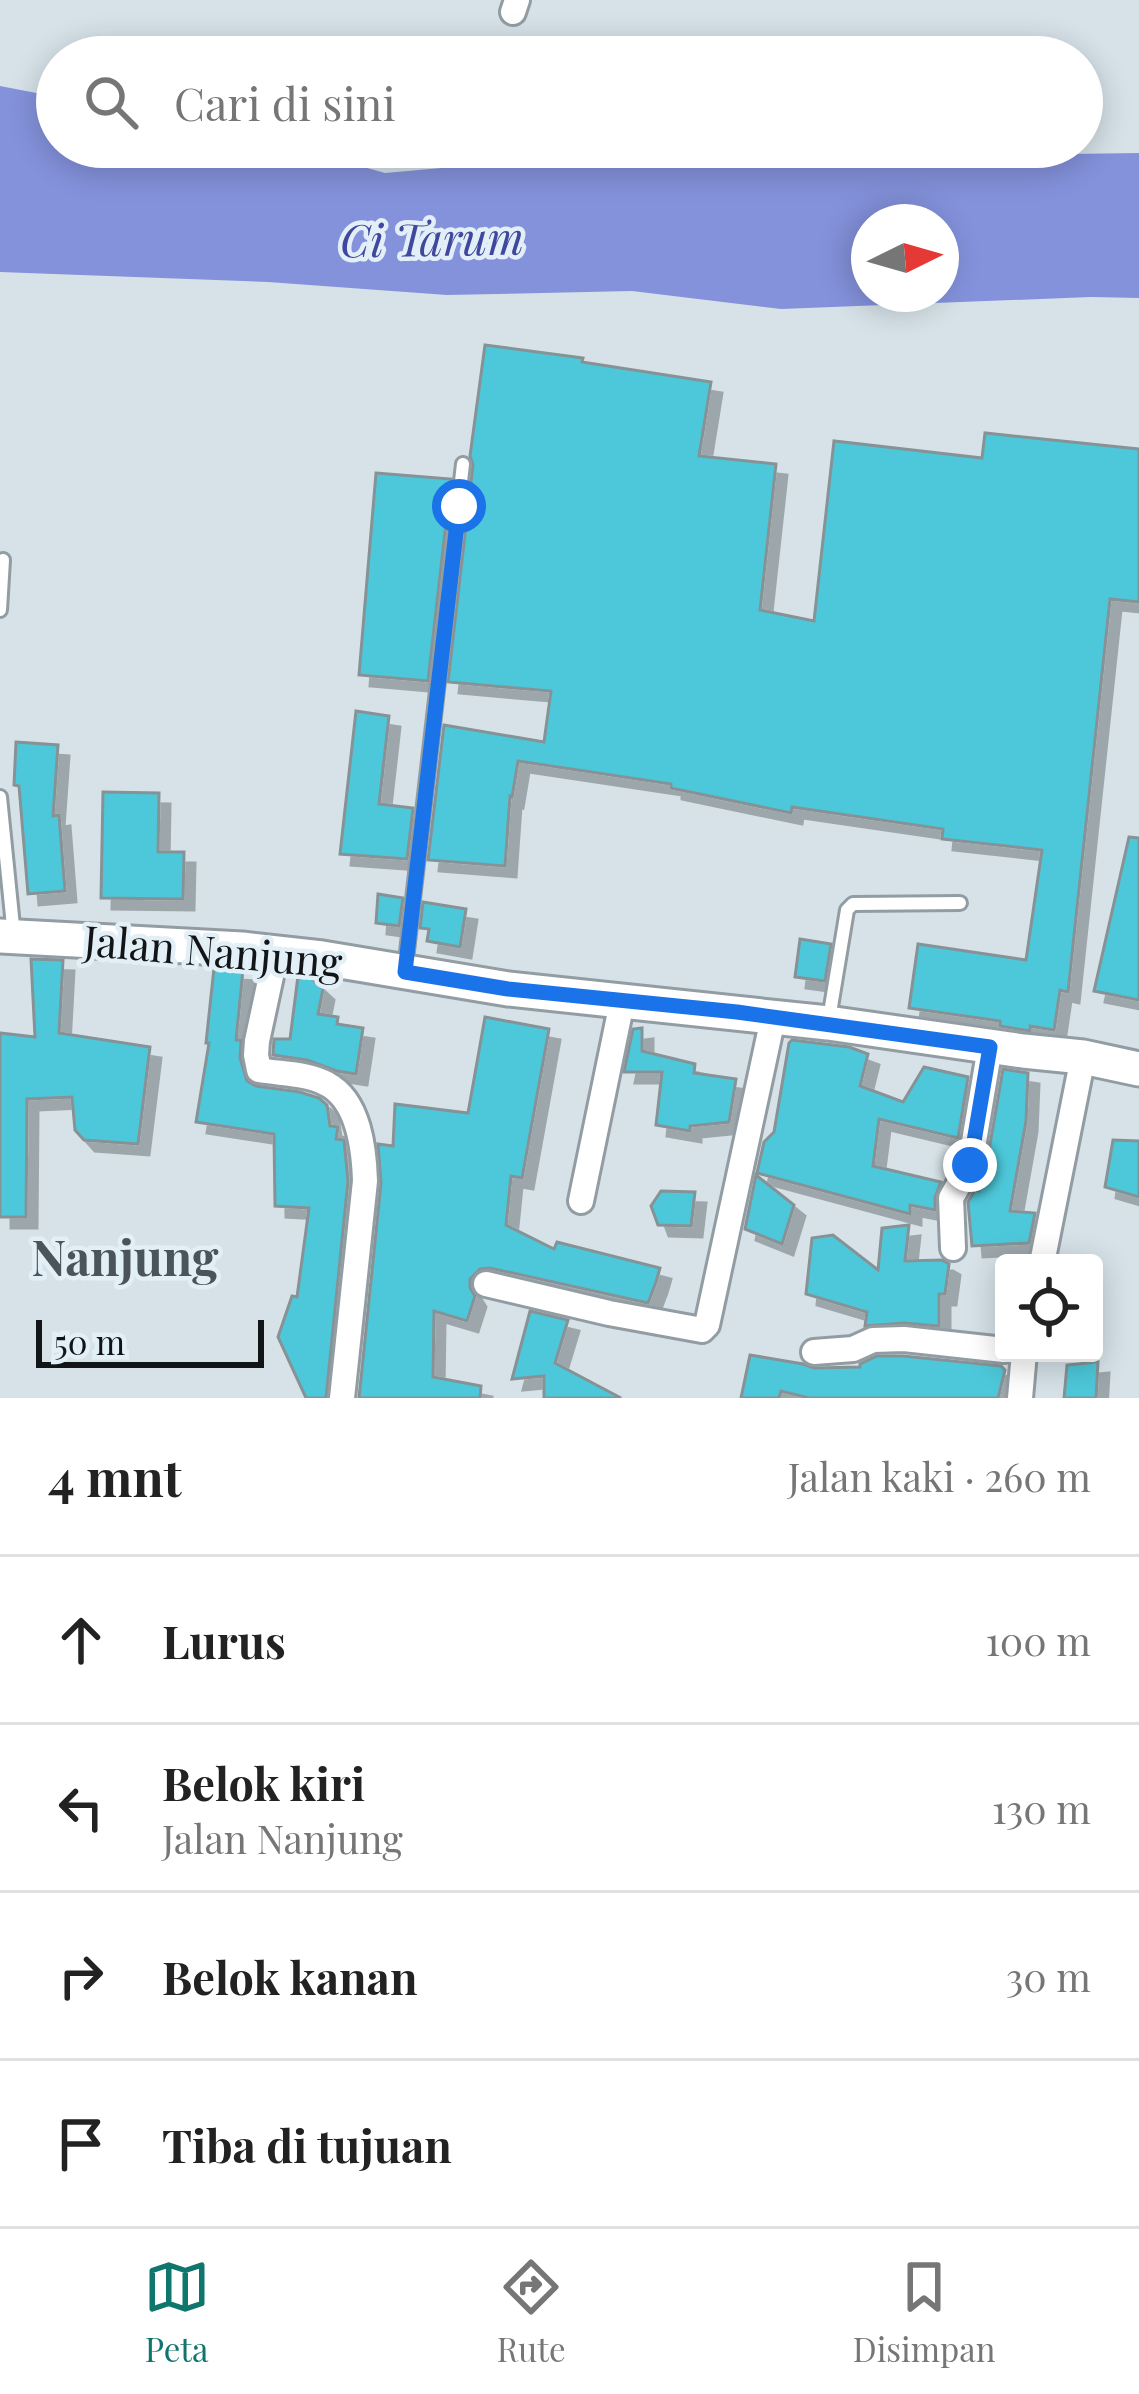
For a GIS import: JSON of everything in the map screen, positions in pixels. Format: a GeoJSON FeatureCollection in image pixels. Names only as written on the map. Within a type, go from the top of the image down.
{"type":"FeatureCollection","features":[{"type":"Feature","properties":{"kind":"main road","name":"Jalan Nanjung"},"geometry":{"type":"LineString","coordinates":[[7,937],[242,949],[508,989],[737,1012],[1084,1057],[1139,1069]]}},
{"type":"Feature","properties":{"kind":"street"},"geometry":{"type":"LineString","coordinates":[[276,953],[257,1041],[259,1070],[311,1078],[339,1092],[355,1118],[364,1152],[342,1398]]}},
{"type":"Feature","properties":{"kind":"street"},"geometry":{"type":"LineString","coordinates":[[581,1201],[622,1002]]}},
{"type":"Feature","properties":{"kind":"street"},"geometry":{"type":"LineString","coordinates":[[486,1284],[702,1330],[773,1018]]}},
{"type":"Feature","properties":{"kind":"street"},"geometry":{"type":"LineString","coordinates":[[953,1247],[951,1198],[970,1165],[990,1047]]}},
{"type":"Feature","properties":{"kind":"street"},"geometry":{"type":"LineString","coordinates":[[1044,1254],[1084,1057]]}},
{"type":"Feature","properties":{"kind":"street"},"geometry":{"type":"LineString","coordinates":[[814,1352],[904,1339],[995,1349]]}},
{"type":"Feature","properties":{"kind":"street"},"geometry":{"type":"LineString","coordinates":[[1020,1398],[1023,1362]]}},
{"type":"Feature","properties":{"kind":"lane"},"geometry":{"type":"LineString","coordinates":[[405,972],[463,464]]}},
{"type":"Feature","properties":{"kind":"lane"},"geometry":{"type":"LineString","coordinates":[[0,610],[3,560]]}},
{"type":"Feature","properties":{"kind":"lane"},"geometry":{"type":"LineString","coordinates":[[0,797],[7,937]]}},
{"type":"Feature","properties":{"kind":"lane"},"geometry":{"type":"LineString","coordinates":[[829,1023],[847,910],[853,904],[960,903]]}},
{"type":"Feature","properties":{"kind":"water","name":"Ci Tarum"},"geometry":{"type":"Polygon","coordinates":[[[0,86],[36,93],[36,168],[367,168],[385,173],[442,168],[1103,168],[1103,154],[1139,153],[1139,298],[959,302],[959,204],[851,204],[851,306],[781,309],[632,291],[447,295],[268,282],[0,272],[0,86]]]}},
{"type":"Feature","properties":{"kind":"building"},"geometry":{"type":"Polygon","coordinates":[[[485,345],[711,382],[699,456],[776,464],[760,610],[814,621],[834,441],[982,458],[985,433],[1139,449],[1139,602],[1110,599],[1068,992],[1060,990],[1054,1030],[1030,1026],[1030,1031],[1000,1026],[1000,1021],[909,1008],[918,944],[1026,960],[1042,850],[942,839],[943,829],[792,807],[791,813],[671,788],[671,784],[518,761],[510,796],[505,866],[428,860],[444,725],[544,742],[551,691],[448,682],[485,345]]]}},
{"type":"Feature","properties":{"kind":"building"},"geometry":{"type":"Polygon","coordinates":[[[376,473],[451,479],[428,681],[359,675],[376,473]]]}},
{"type":"Feature","properties":{"kind":"building"},"geometry":{"type":"Polygon","coordinates":[[[356,711],[389,716],[379,804],[413,808],[407,859],[340,854],[356,711]]]}},
{"type":"Feature","properties":{"kind":"building"},"geometry":{"type":"Polygon","coordinates":[[[16,742],[58,745],[53,816],[59,815],[65,891],[28,894],[19,786],[14,785],[16,742]]]}},
{"type":"Feature","properties":{"kind":"building"},"geometry":{"type":"Polygon","coordinates":[[[103,792],[159,793],[158,852],[184,852],[183,899],[101,898],[103,792]]]}},
{"type":"Feature","properties":{"kind":"building"},"geometry":{"type":"Polygon","coordinates":[[[1129,837],[1139,838],[1139,1000],[1094,991],[1129,837]]]}},
{"type":"Feature","properties":{"kind":"building"},"geometry":{"type":"Polygon","coordinates":[[[378,894],[403,898],[399,926],[376,923],[378,894]]]}},
{"type":"Feature","properties":{"kind":"building"},"geometry":{"type":"Polygon","coordinates":[[[423,902],[466,909],[460,947],[427,941],[429,929],[420,928],[423,902]]]}},
{"type":"Feature","properties":{"kind":"building"},"geometry":{"type":"Polygon","coordinates":[[[800,939],[831,944],[825,981],[795,977],[800,939]]]}},
{"type":"Feature","properties":{"kind":"building"},"geometry":{"type":"Polygon","coordinates":[[[31,959],[63,960],[59,1033],[150,1047],[138,1144],[84,1140],[75,1130],[72,1097],[27,1099],[26,1217],[0,1217],[0,1033],[35,1037],[31,959]]]}},
{"type":"Feature","properties":{"kind":"building"},"geometry":{"type":"Polygon","coordinates":[[[214,968],[243,970],[236,1040],[241,1040],[247,1081],[319,1098],[327,1105],[330,1126],[338,1127],[336,1139],[344,1140],[348,1181],[326,1398],[306,1398],[278,1337],[292,1296],[297,1297],[309,1208],[275,1206],[274,1134],[196,1122],[209,1043],[214,968]]]}},
{"type":"Feature","properties":{"kind":"building"},"geometry":{"type":"Polygon","coordinates":[[[298,976],[311,978],[323,989],[318,1014],[338,1017],[337,1024],[363,1028],[356,1074],[273,1055],[274,1039],[290,1039],[298,976]]]}},
{"type":"Feature","properties":{"kind":"building"},"geometry":{"type":"Polygon","coordinates":[[[485,1017],[549,1029],[522,1178],[511,1176],[506,1225],[554,1249],[557,1242],[660,1268],[656,1282],[648,1303],[480,1269],[470,1279],[475,1296],[467,1321],[434,1311],[433,1377],[481,1386],[480,1398],[359,1398],[381,1183],[378,1144],[393,1146],[395,1104],[468,1113],[485,1017]]]}},
{"type":"Feature","properties":{"kind":"building"},"geometry":{"type":"Polygon","coordinates":[[[642,1028],[642,1051],[695,1064],[694,1073],[736,1079],[729,1122],[690,1126],[690,1131],[656,1125],[662,1072],[624,1072],[633,1029],[642,1028]]]}},
{"type":"Feature","properties":{"kind":"building"},"geometry":{"type":"Polygon","coordinates":[[[792,1040],[868,1054],[860,1086],[903,1102],[924,1067],[968,1077],[958,1138],[879,1119],[873,1166],[941,1182],[935,1210],[910,1205],[910,1214],[757,1173],[764,1142],[774,1132],[792,1040]]]}},
{"type":"Feature","properties":{"kind":"building"},"geometry":{"type":"Polygon","coordinates":[[[1003,1069],[1028,1073],[1026,1121],[1010,1211],[1035,1213],[1029,1243],[972,1246],[968,1202],[979,1191],[986,1168],[1003,1069]]]}},
{"type":"Feature","properties":{"kind":"building"},"geometry":{"type":"Polygon","coordinates":[[[1113,1140],[1139,1141],[1139,1197],[1105,1187],[1113,1140]]]}},
{"type":"Feature","properties":{"kind":"building"},"geometry":{"type":"Polygon","coordinates":[[[756,1175],[794,1205],[782,1244],[745,1229],[756,1175]]]}},
{"type":"Feature","properties":{"kind":"building"},"geometry":{"type":"Polygon","coordinates":[[[661,1191],[695,1192],[691,1226],[658,1225],[651,1206],[661,1191]]]}},
{"type":"Feature","properties":{"kind":"building"},"geometry":{"type":"Polygon","coordinates":[[[909,1225],[905,1261],[949,1264],[945,1294],[939,1294],[939,1326],[865,1326],[867,1312],[806,1294],[812,1238],[833,1235],[878,1270],[882,1228],[909,1225]]]}},
{"type":"Feature","properties":{"kind":"building"},"geometry":{"type":"Polygon","coordinates":[[[530,1311],[568,1320],[555,1363],[621,1398],[544,1398],[544,1376],[512,1379],[530,1311]]]}},
{"type":"Feature","properties":{"kind":"building"},"geometry":{"type":"Polygon","coordinates":[[[750,1355],[814,1368],[860,1367],[877,1356],[903,1356],[1005,1370],[998,1398],[809,1398],[781,1391],[779,1398],[741,1398],[750,1355]]]}},
{"type":"Feature","properties":{"kind":"building"},"geometry":{"type":"Polygon","coordinates":[[[1098,1362],[1096,1398],[1064,1398],[1067,1365],[1098,1362]]]}},
{"type":"Feature","properties":{"kind":"district","name":"Nanjung"},"geometry":{"type":"Point","coordinates":[125,1259]}},
{"type":"Feature","properties":{"kind":"route"},"geometry":{"type":"LineString","coordinates":[[459,506],[405,972],[508,989],[829,1023],[990,1047],[970,1165]]}}]}
